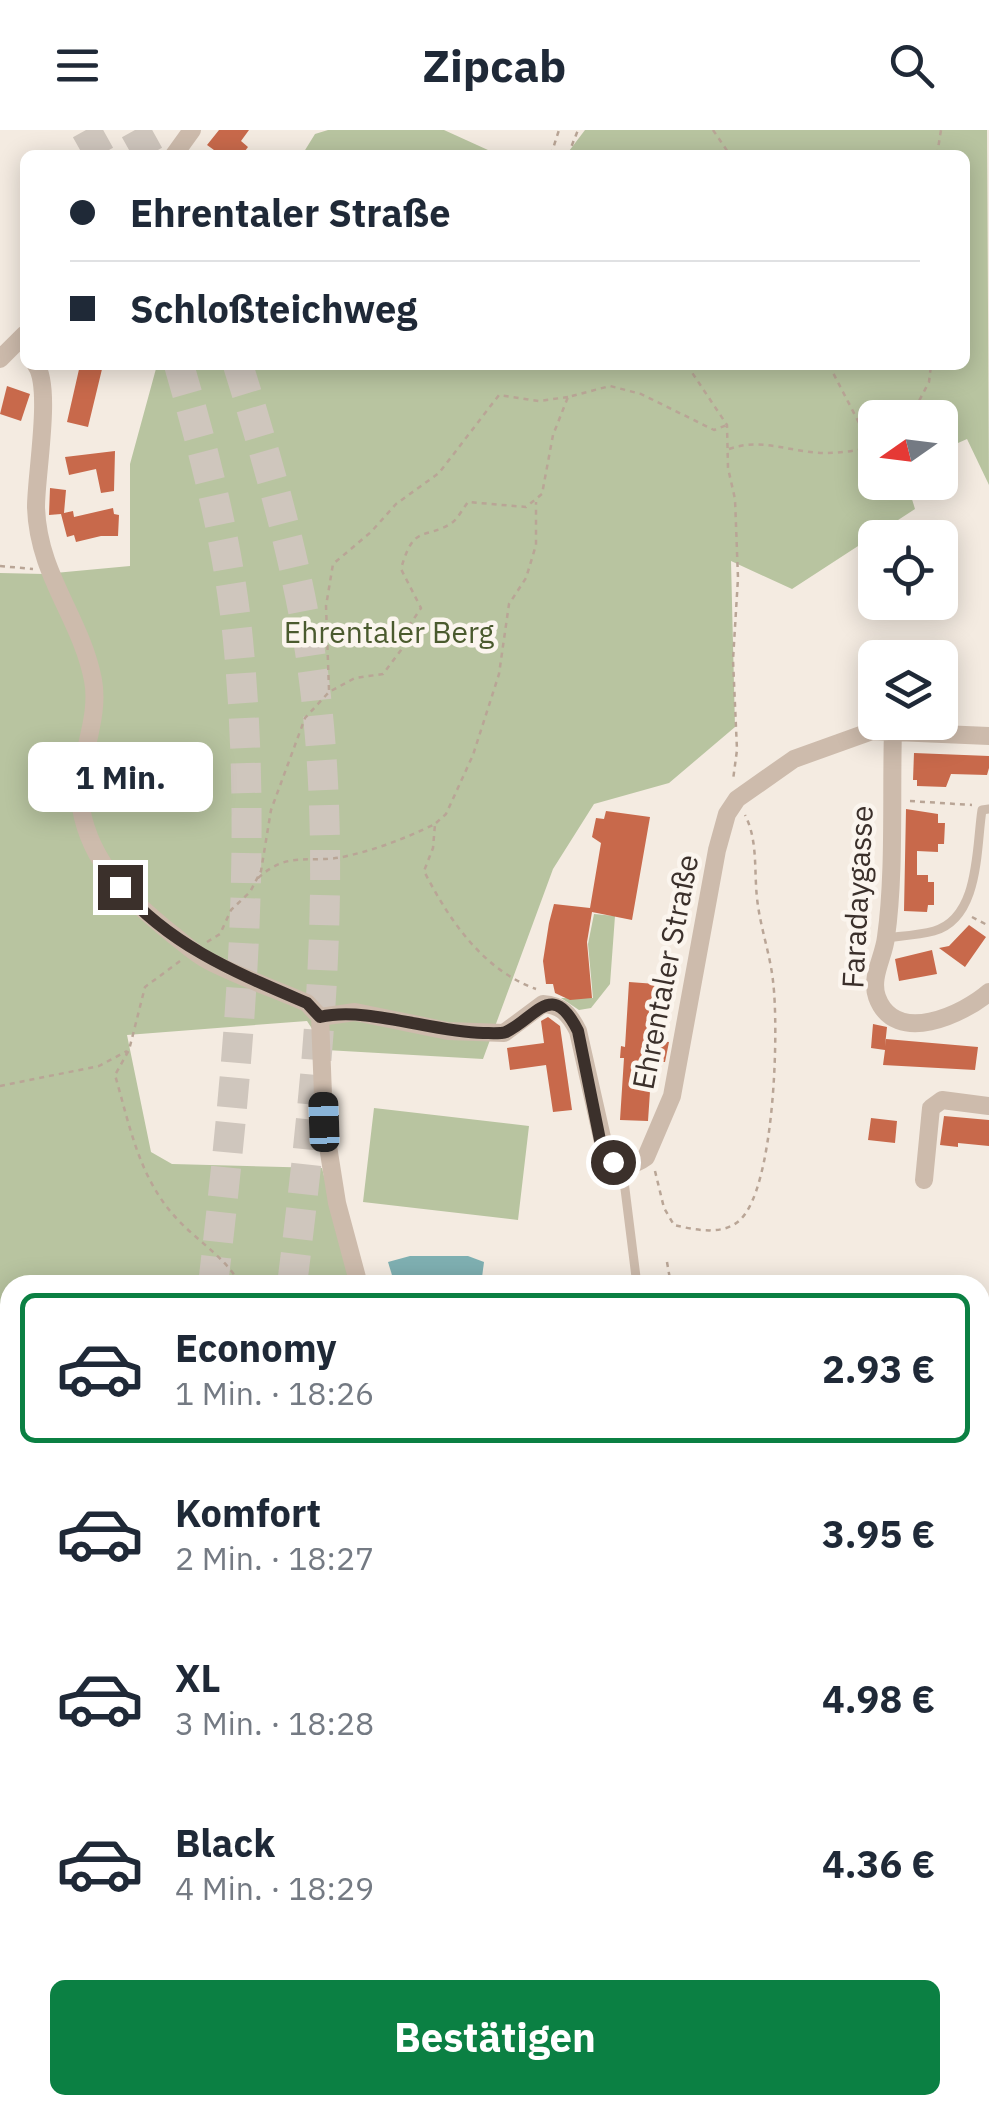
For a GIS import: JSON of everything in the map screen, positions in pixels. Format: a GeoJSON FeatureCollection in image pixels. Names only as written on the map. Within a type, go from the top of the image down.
{"type":"FeatureCollection","features":[{"type":"Feature","properties":{"kind":"street"},"geometry":{"type":"LineString","coordinates":[[38,370],[44,391],[36,472],[37,526],[46,568],[94,681],[82,767],[81,808],[101,865],[138,908],[193,951],[307,1003],[320,1017],[324,1122],[336,1202],[356,1275]]}},
{"type":"Feature","properties":{"kind":"street"},"geometry":{"type":"LineString","coordinates":[[958,737],[989,736]]}},
{"type":"Feature","properties":{"kind":"street"},"geometry":{"type":"LineString","coordinates":[[736,799],[794,759],[858,737]]}},
{"type":"Feature","properties":{"kind":"street","name":"Faradaygasse"},"geometry":{"type":"LineString","coordinates":[[892,740],[886,938],[875,989],[889,1013],[922,1023],[956,1015],[982,998]]}},
{"type":"Feature","properties":{"kind":"street","name":"Ehrentaler Straße"},"geometry":{"type":"LineString","coordinates":[[651,1145],[672,1096],[718,850],[726,814],[736,799]]}},
{"type":"Feature","properties":{"kind":"street"},"geometry":{"type":"LineString","coordinates":[[982,998],[989,1020]]}},
{"type":"Feature","properties":{"kind":"street","name":"Ehrentaler Straße"},"geometry":{"type":"LineString","coordinates":[[320,1017],[355,1012],[448,1032],[504,1033],[543,1004],[556,1004],[570,1016],[578,1031],[600,1140],[613,1162],[622,1165]]}},
{"type":"Feature","properties":{"kind":"street"},"geometry":{"type":"LineString","coordinates":[[924,1180],[931,1108],[935,1103],[942,1100],[989,1106]]}},
{"type":"Feature","properties":{"kind":"street"},"geometry":{"type":"LineString","coordinates":[[622,1165],[639,1162],[651,1145]]}},
{"type":"Feature","properties":{"kind":"lane"},"geometry":{"type":"LineString","coordinates":[[886,938],[934,931],[962,911],[969,896],[986,809]]}},
{"type":"Feature","properties":{"kind":"lane"},"geometry":{"type":"LineString","coordinates":[[622,1165],[636,1275]]}},
{"type":"Feature","properties":{"kind":"path"},"geometry":{"type":"LineString","coordinates":[[651,1145],[664,1208],[674,1225],[718,1229],[736,1224],[750,1209],[761,1182],[768,1144],[773,976],[761,930],[752,828],[736,799],[733,784],[737,750],[733,660],[738,578],[727,425],[690,370]]}},
{"type":"Feature","properties":{"kind":"path"},"geometry":{"type":"LineString","coordinates":[[831,370],[858,420]]}},
{"type":"Feature","properties":{"kind":"path"},"geometry":{"type":"LineString","coordinates":[[920,400],[930,370]]}},
{"type":"Feature","properties":{"kind":"path"},"geometry":{"type":"LineString","coordinates":[[329,692],[326,606],[333,564],[372,532],[396,504],[439,473],[499,394],[539,400],[610,386],[642,394],[714,430],[727,425]]}},
{"type":"Feature","properties":{"kind":"path"},"geometry":{"type":"LineString","coordinates":[[235,1275],[173,1215],[148,1181],[114,1075],[129,1050],[145,987],[220,934],[231,910],[250,892],[268,842],[270,810],[305,718],[329,692],[356,678],[382,674],[404,646],[407,629],[421,608],[402,569],[406,551],[422,532],[453,522],[468,502],[526,507],[542,494],[553,436],[568,397]]}},
{"type":"Feature","properties":{"kind":"path"},"geometry":{"type":"LineString","coordinates":[[728,450],[743,444],[824,453],[858,449]]}},
{"type":"Feature","properties":{"kind":"path"},"geometry":{"type":"LineString","coordinates":[[257,879],[289,858],[340,858],[390,846],[435,824],[446,814],[473,756],[499,674],[509,604],[526,578],[536,545],[536,498]]}},
{"type":"Feature","properties":{"kind":"path"},"geometry":{"type":"LineString","coordinates":[[0,566],[46,568]]}},
{"type":"Feature","properties":{"kind":"path"},"geometry":{"type":"LineString","coordinates":[[890,799],[986,809]]}},
{"type":"Feature","properties":{"kind":"path"},"geometry":{"type":"LineString","coordinates":[[435,824],[433,848],[424,871],[446,914],[498,970],[536,990]]}},
{"type":"Feature","properties":{"kind":"path"},"geometry":{"type":"LineString","coordinates":[[962,911],[989,926]]}},
{"type":"Feature","properties":{"kind":"path"},"geometry":{"type":"LineString","coordinates":[[0,1086],[99,1066],[129,1050]]}},
{"type":"Feature","properties":{"kind":"path"},"geometry":{"type":"LineString","coordinates":[[668,1262],[670,1275]]}},
{"type":"Feature","properties":{"kind":"green space"},"geometry":{"type":"Polygon","coordinates":[[[328,130],[444,130],[488,150],[305,150],[315,134],[328,130]]]}},
{"type":"Feature","properties":{"kind":"green space","name":"Ehrentaler Berg"},"geometry":{"type":"Polygon","coordinates":[[[585,130],[987,130],[989,485],[967,439],[958,443],[958,400],[858,400],[858,500],[912,500],[915,509],[898,520],[858,520],[858,546],[792,589],[731,561],[735,727],[669,783],[594,804],[553,869],[483,1059],[326,1050],[307,1021],[127,1035],[151,1152],[172,1164],[322,1168],[349,1275],[0,1275],[0,573],[44,574],[130,566],[130,464],[156,370],[970,370],[970,150],[570,150],[585,130]]]}},
{"type":"Feature","properties":{"kind":"green space"},"geometry":{"type":"Polygon","coordinates":[[[594,914],[615,916],[610,984],[591,1008],[579,1010],[561,998],[593,998],[588,944],[594,914]]]}},
{"type":"Feature","properties":{"kind":"green space"},"geometry":{"type":"Polygon","coordinates":[[[374,1108],[529,1126],[518,1220],[363,1202],[374,1108]]]}},
{"type":"Feature","properties":{"kind":"water"},"geometry":{"type":"Polygon","coordinates":[[[410,1256],[468,1256],[484,1262],[482,1275],[392,1275],[388,1262],[410,1256]]]}},
{"type":"Feature","properties":{"kind":"building"},"geometry":{"type":"Polygon","coordinates":[[[219,130],[249,130],[241,141],[248,147],[246,150],[214,150],[207,145],[219,130]]]}},
{"type":"Feature","properties":{"kind":"building"},"geometry":{"type":"Polygon","coordinates":[[[79,370],[102,370],[88,427],[67,422],[79,370]]]}},
{"type":"Feature","properties":{"kind":"building"},"geometry":{"type":"Polygon","coordinates":[[[7,386],[30,394],[21,421],[0,414],[7,386]]]}},
{"type":"Feature","properties":{"kind":"building"},"geometry":{"type":"Polygon","coordinates":[[[115,451],[114,491],[101,493],[96,469],[69,475],[65,457],[115,451]]]}},
{"type":"Feature","properties":{"kind":"building"},"geometry":{"type":"Polygon","coordinates":[[[50,488],[66,490],[64,513],[73,511],[74,517],[113,508],[114,514],[119,515],[118,536],[76,542],[74,535],[67,537],[61,514],[49,515],[50,488]]]}},
{"type":"Feature","properties":{"kind":"building"},"geometry":{"type":"Polygon","coordinates":[[[914,753],[989,756],[989,768],[987,775],[951,774],[946,787],[917,786],[917,780],[913,780],[914,753]]]}},
{"type":"Feature","properties":{"kind":"building"},"geometry":{"type":"Polygon","coordinates":[[[906,809],[938,814],[938,823],[945,823],[944,844],[938,844],[938,852],[917,851],[917,875],[928,875],[928,882],[934,882],[934,905],[928,905],[927,912],[904,911],[906,809]]]}},
{"type":"Feature","properties":{"kind":"building"},"geometry":{"type":"Polygon","coordinates":[[[606,811],[650,817],[632,920],[592,912],[587,942],[592,998],[570,1000],[555,993],[553,984],[546,984],[543,961],[549,923],[554,904],[590,908],[601,843],[592,837],[596,818],[604,819],[606,811]]]}},
{"type":"Feature","properties":{"kind":"building"},"geometry":{"type":"Polygon","coordinates":[[[969,925],[986,937],[965,967],[939,948],[949,946],[969,925]]]}},
{"type":"Feature","properties":{"kind":"building"},"geometry":{"type":"Polygon","coordinates":[[[932,950],[937,974],[899,981],[895,959],[932,950]]]}},
{"type":"Feature","properties":{"kind":"building"},"geometry":{"type":"Polygon","coordinates":[[[629,982],[656,984],[653,1041],[669,1042],[665,1062],[652,1062],[648,1121],[620,1120],[624,1058],[620,1058],[621,1046],[625,1047],[629,982]]]}},
{"type":"Feature","properties":{"kind":"building"},"geometry":{"type":"Polygon","coordinates":[[[548,1017],[560,1026],[572,1110],[553,1112],[546,1065],[510,1070],[507,1048],[544,1043],[541,1021],[548,1017]]]}},
{"type":"Feature","properties":{"kind":"building"},"geometry":{"type":"Polygon","coordinates":[[[873,1024],[887,1027],[885,1046],[886,1039],[978,1047],[975,1070],[883,1065],[885,1050],[871,1048],[873,1024]]]}},
{"type":"Feature","properties":{"kind":"building"},"geometry":{"type":"Polygon","coordinates":[[[944,1116],[989,1120],[989,1146],[940,1145],[944,1116]]]}},
{"type":"Feature","properties":{"kind":"building"},"geometry":{"type":"Polygon","coordinates":[[[871,1118],[897,1121],[895,1143],[868,1140],[871,1118]]]}},
{"type":"Feature","properties":{"kind":"tunnel"},"geometry":{"type":"LineString","coordinates":[[86,130],[97,150]]}},
{"type":"Feature","properties":{"kind":"tunnel"},"geometry":{"type":"LineString","coordinates":[[135,130],[146,150]]}},
{"type":"Feature","properties":{"kind":"tunnel"},"geometry":{"type":"LineString","coordinates":[[180,370],[229,570],[244,721],[243,963],[214,1275]]}},
{"type":"Feature","properties":{"kind":"tunnel"},"geometry":{"type":"LineString","coordinates":[[239,370],[299,588],[317,703],[323,786],[325,870],[318,1037],[293,1275]]}},
{"type":"Feature","properties":{"kind":"route"},"geometry":{"type":"LineString","coordinates":[[120,887],[138,908],[208,961],[307,1003],[320,1017],[355,1012],[448,1032],[504,1033],[543,1004],[556,1004],[570,1016],[578,1031],[600,1140],[613,1162]]}}]}
